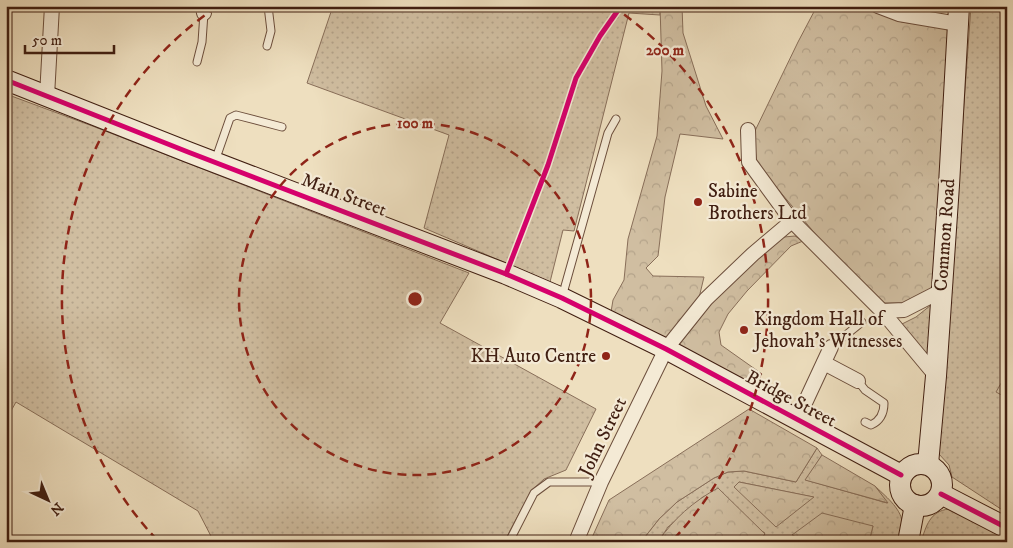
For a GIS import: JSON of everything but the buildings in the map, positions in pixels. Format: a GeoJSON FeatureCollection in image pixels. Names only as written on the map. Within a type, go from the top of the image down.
{"type":"FeatureCollection","features":[{"type":"Feature","properties":{"kind":"street"},"geometry":{"type":"LineString","coordinates":[[47,96],[52,6]]}},
{"type":"Feature","properties":{"kind":"street"},"geometry":{"type":"LineString","coordinates":[[878,6],[899,14],[959,15]]}},
{"type":"Feature","properties":{"kind":"street","name":"Common Road"},"geometry":{"type":"LineString","coordinates":[[928,464],[936,376],[959,15]]}},
{"type":"Feature","properties":{"kind":"street","name":"Main Street"},"geometry":{"type":"LineString","coordinates":[[6,80],[497,271],[562,298],[666,349]]}},
{"type":"Feature","properties":{"kind":"street"},"geometry":{"type":"LineString","coordinates":[[748,130],[749,162],[792,221],[882,310],[936,376]]}},
{"type":"Feature","properties":{"kind":"street","name":"John Street"},"geometry":{"type":"LineString","coordinates":[[576,542],[601,482],[666,349],[706,299],[753,254],[792,221]]}},
{"type":"Feature","properties":{"kind":"street"},"geometry":{"type":"LineString","coordinates":[[882,310],[904,310],[941,291]]}},
{"type":"Feature","properties":{"kind":"street"},"geometry":{"type":"LineString","coordinates":[[797,420],[831,347]]}},
{"type":"Feature","properties":{"kind":"street","name":"Bridge Street"},"geometry":{"type":"LineString","coordinates":[[666,349],[901,475]]}},
{"type":"Feature","properties":{"kind":"street"},"geometry":{"type":"LineString","coordinates":[[824,363],[858,381]]}},
{"type":"Feature","properties":{"kind":"street"},"geometry":{"type":"LineString","coordinates":[[928,464],[942,478],[941,494],[930,505],[915,505],[903,496],[901,475],[911,466],[928,464]]}},
{"type":"Feature","properties":{"kind":"street"},"geometry":{"type":"LineString","coordinates":[[941,494],[1007,528]]}},
{"type":"Feature","properties":{"kind":"street"},"geometry":{"type":"LineString","coordinates":[[908,542],[915,505]]}},
{"type":"Feature","properties":{"kind":"lane"},"geometry":{"type":"LineString","coordinates":[[267,46],[271,31],[268,6]]}},
{"type":"Feature","properties":{"kind":"lane"},"geometry":{"type":"LineString","coordinates":[[196,62],[202,42],[203,10]]}},
{"type":"Feature","properties":{"kind":"lane"},"geometry":{"type":"LineString","coordinates":[[215,162],[230,118],[236,115],[282,127]]}},
{"type":"Feature","properties":{"kind":"lane"},"geometry":{"type":"LineString","coordinates":[[562,298],[608,133],[616,119]]}},
{"type":"Feature","properties":{"kind":"lane"},"geometry":{"type":"LineString","coordinates":[[831,347],[862,322]]}},
{"type":"Feature","properties":{"kind":"lane"},"geometry":{"type":"LineString","coordinates":[[858,381],[866,390],[884,403],[882,414],[877,422],[871,425],[865,422]]}},
{"type":"Feature","properties":{"kind":"lane"},"geometry":{"type":"LineString","coordinates":[[508,542],[534,493],[550,482],[601,482]]}},
{"type":"Feature","properties":{"kind":"green space"},"geometry":{"type":"Polygon","coordinates":[[[333,6],[660,6],[660,15],[629,13],[574,231],[563,230],[550,282],[424,228],[449,135],[307,83],[333,6]]]}},
{"type":"Feature","properties":{"kind":"green space"},"geometry":{"type":"Polygon","coordinates":[[[660,6],[682,6],[683,33],[706,106],[723,139],[680,134],[665,197],[658,256],[646,268],[653,276],[704,277],[698,302],[669,340],[611,312],[613,300],[624,280],[628,239],[657,136],[662,71],[660,6]]]}},
{"type":"Feature","properties":{"kind":"green space"},"geometry":{"type":"Polygon","coordinates":[[[817,6],[857,6],[902,22],[951,29],[933,287],[904,303],[883,303],[827,248],[757,164],[753,135],[817,6]]]}},
{"type":"Feature","properties":{"kind":"green space"},"geometry":{"type":"Polygon","coordinates":[[[971,6],[1007,6],[1007,513],[952,477],[949,465],[939,454],[971,6]]]}},
{"type":"Feature","properties":{"kind":"green space"},"geometry":{"type":"Polygon","coordinates":[[[6,94],[469,273],[440,323],[596,409],[566,470],[544,479],[531,491],[504,542],[214,542],[198,511],[16,402],[6,420],[6,94]]]}},
{"type":"Feature","properties":{"kind":"green space"},"geometry":{"type":"Polygon","coordinates":[[[795,236],[803,241],[791,246],[747,291],[728,314],[719,332],[721,345],[762,374],[753,385],[679,345],[715,299],[773,244],[784,237],[795,236]]]}},
{"type":"Feature","properties":{"kind":"green space"},"geometry":{"type":"Polygon","coordinates":[[[936,301],[931,354],[922,353],[900,325],[916,317],[936,301]]]}},
{"type":"Feature","properties":{"kind":"green space"},"geometry":{"type":"Polygon","coordinates":[[[1007,373],[1007,398],[996,392],[1007,373]]]}},
{"type":"Feature","properties":{"kind":"green space"},"geometry":{"type":"Polygon","coordinates":[[[749,409],[817,448],[796,482],[744,471],[728,472],[714,478],[677,502],[659,519],[641,542],[590,542],[609,500],[749,409]]]}},
{"type":"Feature","properties":{"kind":"green space"},"geometry":{"type":"Polygon","coordinates":[[[817,448],[822,455],[806,480],[887,503],[875,486],[892,502],[899,512],[902,527],[898,542],[869,542],[873,526],[793,536],[807,542],[759,542],[765,533],[704,496],[668,527],[658,542],[641,542],[659,519],[677,502],[714,478],[728,472],[744,471],[796,482],[817,448]],[[739,482],[734,487],[813,497],[739,482]]]}},
{"type":"Feature","properties":{"kind":"green space"},"geometry":{"type":"Polygon","coordinates":[[[822,455],[875,486],[888,503],[805,480],[822,455]]]}},
{"type":"Feature","properties":{"kind":"green space"},"geometry":{"type":"Polygon","coordinates":[[[739,482],[814,497],[776,527],[734,487],[739,482]]]}},
{"type":"Feature","properties":{"kind":"green space"},"geometry":{"type":"Polygon","coordinates":[[[718,488],[765,534],[759,542],[658,542],[685,511],[718,488]]]}},
{"type":"Feature","properties":{"kind":"green space"},"geometry":{"type":"Polygon","coordinates":[[[949,509],[1007,539],[1007,542],[921,542],[927,525],[933,516],[949,509]]]}},
{"type":"Feature","properties":{"kind":"green space"},"geometry":{"type":"Polygon","coordinates":[[[822,513],[873,526],[869,542],[807,542],[792,535],[822,513]]]}},
{"type":"Feature","properties":{"kind":"cycle path"},"geometry":{"type":"LineString","coordinates":[[506,274],[548,165],[576,78],[600,36],[621,6]]}},
{"type":"Feature","properties":{"kind":"cycle path"},"geometry":{"type":"LineString","coordinates":[[6,80],[506,274],[562,298],[666,349],[901,475]]}},
{"type":"Feature","properties":{"kind":"cycle path"},"geometry":{"type":"LineString","coordinates":[[941,494],[1007,528]]}},
{"type":"Feature","properties":{"kind":"place","name":"Sabine Brothers Ltd"},"geometry":{"type":"Point","coordinates":[698,202]}},
{"type":"Feature","properties":{"kind":"place","name":"Kingdom Hall of Jehovah's Witnesses"},"geometry":{"type":"Point","coordinates":[744,330]}},
{"type":"Feature","properties":{"kind":"place","name":"KH Auto Centre"},"geometry":{"type":"Point","coordinates":[606,356]}}]}
